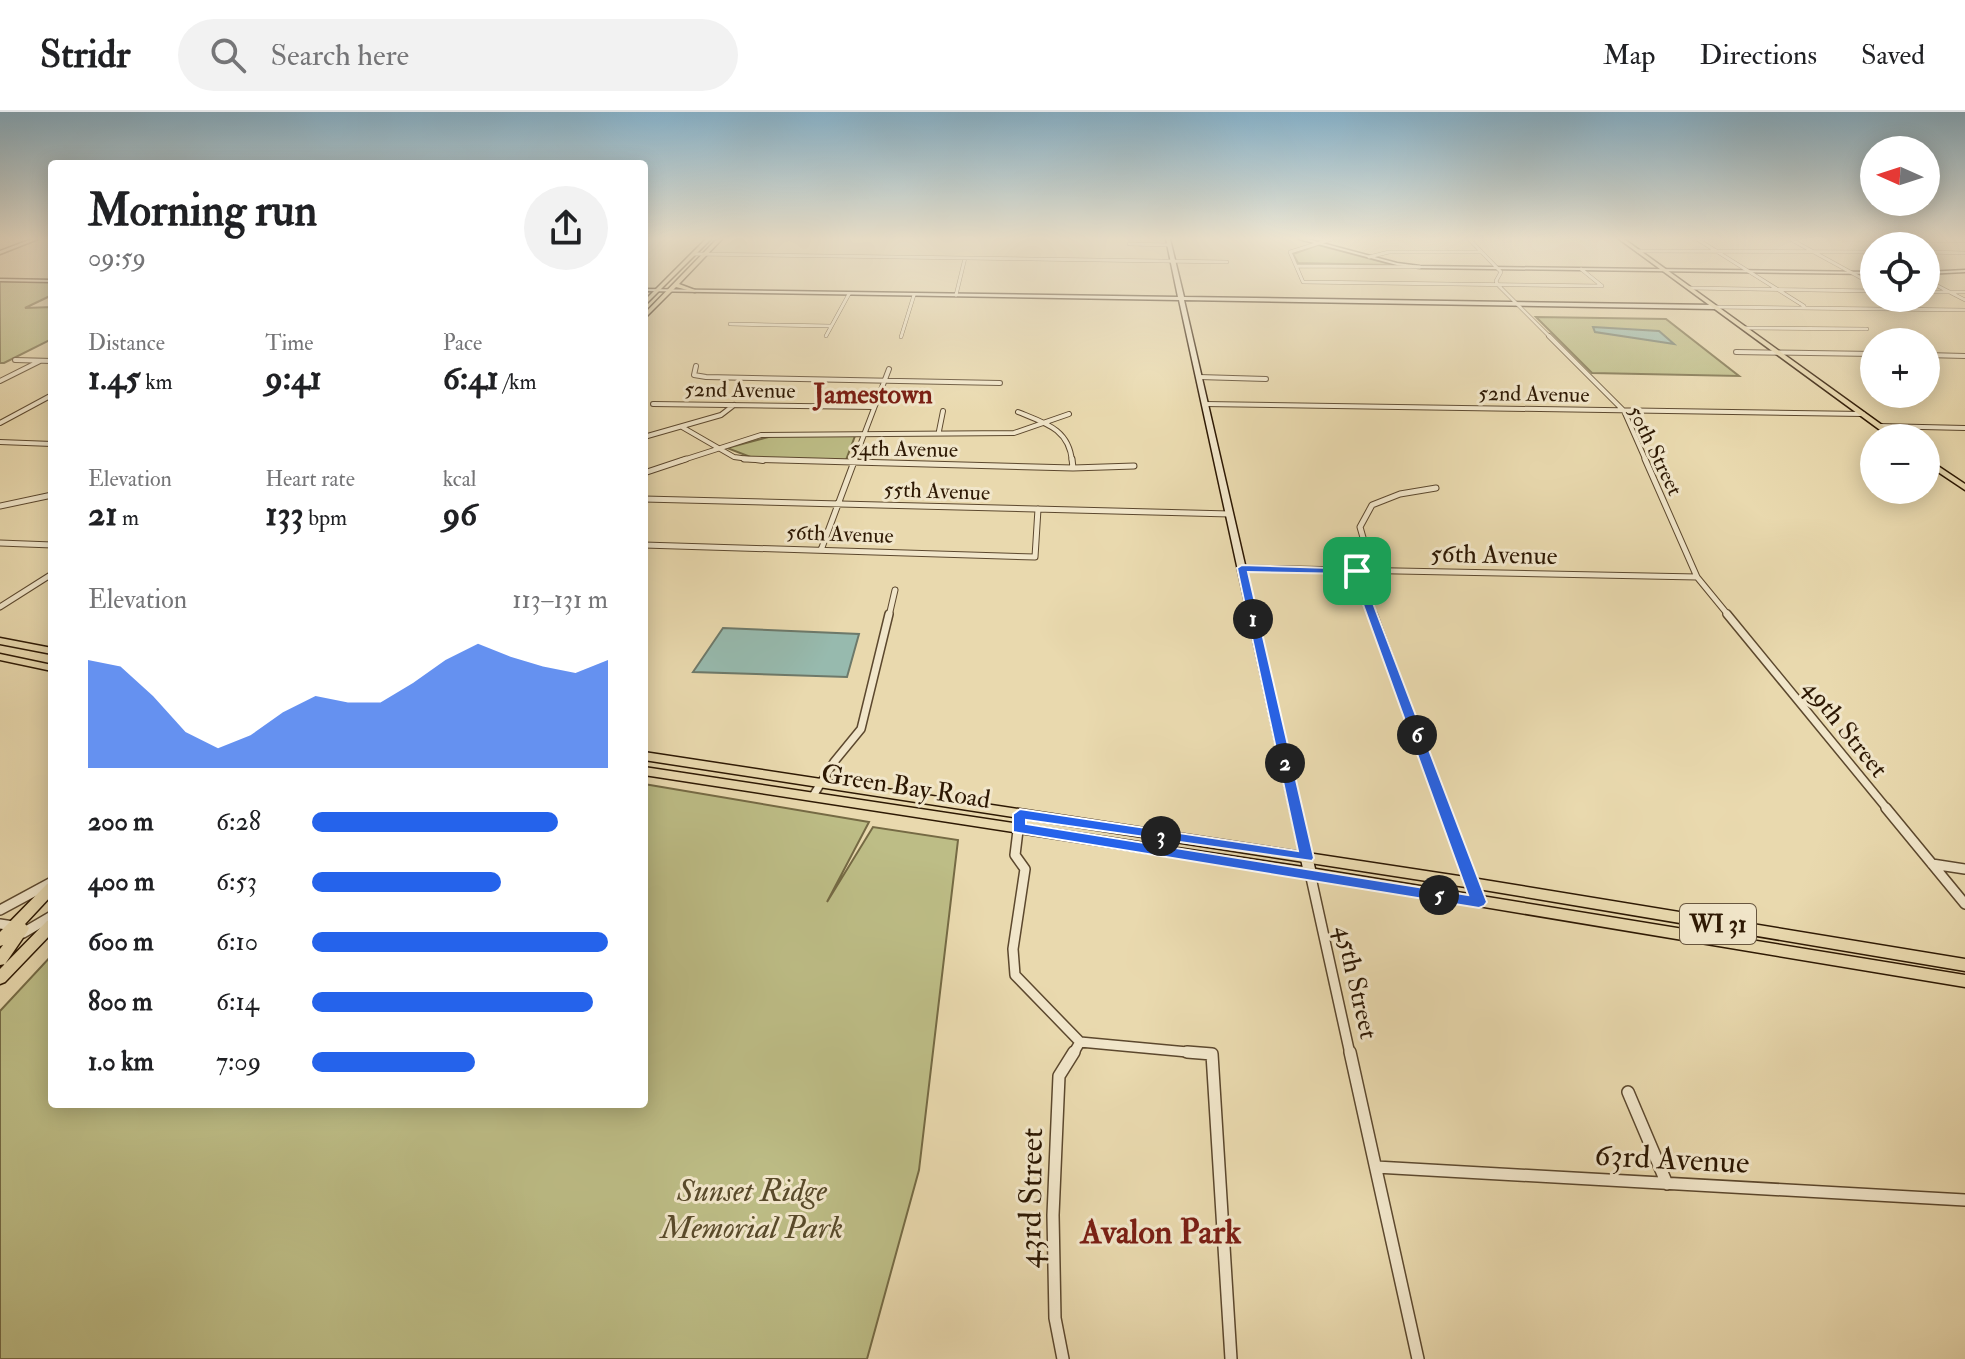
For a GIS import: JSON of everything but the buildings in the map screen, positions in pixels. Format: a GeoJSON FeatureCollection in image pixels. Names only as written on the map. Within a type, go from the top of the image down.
{"type":"FeatureCollection","features":[{"type":"Feature","properties":{"kind":"main road"},"geometry":{"type":"LineString","coordinates":[[648,313],[664,297]]}},
{"type":"Feature","properties":{"kind":"main road"},"geometry":{"type":"LineString","coordinates":[[1701,297],[1876,424]]}},
{"type":"Feature","properties":{"kind":"main road"},"geometry":{"type":"LineString","coordinates":[[1940,470],[1965,488]]}},
{"type":"Feature","properties":{"kind":"main road"},"geometry":{"type":"LineString","coordinates":[[0,641],[48,650]]}},
{"type":"Feature","properties":{"kind":"main road"},"geometry":{"type":"LineString","coordinates":[[0,657],[48,667]]}},
{"type":"Feature","properties":{"kind":"main road","name":"Green Bay Road"},"geometry":{"type":"LineString","coordinates":[[648,757],[820,783],[1479,902],[1965,981]]}},
{"type":"Feature","properties":{"kind":"main road","name":"Green Bay Road"},"geometry":{"type":"LineString","coordinates":[[648,772],[813,796],[1306,858],[1965,965]]}},
{"type":"Feature","properties":{"kind":"main road"},"geometry":{"type":"LineString","coordinates":[[0,940],[48,889]]}},
{"type":"Feature","properties":{"kind":"main road"},"geometry":{"type":"LineString","coordinates":[[0,960],[11,928]]}},
{"type":"Feature","properties":{"kind":"main road"},"geometry":{"type":"LineString","coordinates":[[0,978],[48,929]]}},
{"type":"Feature","properties":{"kind":"street"},"geometry":{"type":"LineString","coordinates":[[826,336],[847,297]]}},
{"type":"Feature","properties":{"kind":"street"},"geometry":{"type":"LineString","coordinates":[[901,337],[913,297]]}},
{"type":"Feature","properties":{"kind":"street"},"geometry":{"type":"LineString","coordinates":[[1079,297],[1860,309]]}},
{"type":"Feature","properties":{"kind":"street"},"geometry":{"type":"LineString","coordinates":[[1510,297],[1517,304]]}},
{"type":"Feature","properties":{"kind":"street"},"geometry":{"type":"LineString","coordinates":[[1789,297],[1806,308]]}},
{"type":"Feature","properties":{"kind":"street","name":"45th Street"},"geometry":{"type":"LineString","coordinates":[[1181,299],[1418,1359]]}},
{"type":"Feature","properties":{"kind":"street","name":"50th Street"},"geometry":{"type":"LineString","coordinates":[[1517,304],[1624,411],[1697,577]]}},
{"type":"Feature","properties":{"kind":"street"},"geometry":{"type":"LineString","coordinates":[[1940,310],[1965,310]]}},
{"type":"Feature","properties":{"kind":"street"},"geometry":{"type":"LineString","coordinates":[[730,324],[831,326]]}},
{"type":"Feature","properties":{"kind":"street"},"geometry":{"type":"LineString","coordinates":[[1744,328],[1860,329]]}},
{"type":"Feature","properties":{"kind":"street"},"geometry":{"type":"LineString","coordinates":[[1736,352],[1860,354]]}},
{"type":"Feature","properties":{"kind":"street"},"geometry":{"type":"LineString","coordinates":[[1940,355],[1965,356]]}},
{"type":"Feature","properties":{"kind":"street"},"geometry":{"type":"LineString","coordinates":[[15,360],[48,361]]}},
{"type":"Feature","properties":{"kind":"street"},"geometry":{"type":"LineString","coordinates":[[0,381],[40,361]]}},
{"type":"Feature","properties":{"kind":"street"},"geometry":{"type":"LineString","coordinates":[[696,366],[694,375],[706,377],[1000,383]]}},
{"type":"Feature","properties":{"kind":"street"},"geometry":{"type":"LineString","coordinates":[[821,550],[889,369]]}},
{"type":"Feature","properties":{"kind":"street"},"geometry":{"type":"LineString","coordinates":[[1199,377],[1266,379]]}},
{"type":"Feature","properties":{"kind":"street"},"geometry":{"type":"LineString","coordinates":[[0,423],[48,397]]}},
{"type":"Feature","properties":{"kind":"street","name":"52nd Avenue"},"geometry":{"type":"LineString","coordinates":[[653,404],[874,407]]}},
{"type":"Feature","properties":{"kind":"street","name":"52nd Avenue"},"geometry":{"type":"LineString","coordinates":[[1205,404],[1863,414]]}},
{"type":"Feature","properties":{"kind":"street"},"geometry":{"type":"LineString","coordinates":[[648,436],[721,415],[734,405]]}},
{"type":"Feature","properties":{"kind":"street"},"geometry":{"type":"LineString","coordinates":[[939,431],[943,411]]}},
{"type":"Feature","properties":{"kind":"street"},"geometry":{"type":"LineString","coordinates":[[1018,412],[1065,433],[1072,444],[1073,468]]}},
{"type":"Feature","properties":{"kind":"street"},"geometry":{"type":"LineString","coordinates":[[648,472],[761,435],[780,432],[1014,433],[1069,414]]}},
{"type":"Feature","properties":{"kind":"street","name":"54th Avenue"},"geometry":{"type":"LineString","coordinates":[[682,427],[734,457],[751,461],[1073,468],[1134,466]]}},
{"type":"Feature","properties":{"kind":"street"},"geometry":{"type":"LineString","coordinates":[[1940,427],[1965,428]]}},
{"type":"Feature","properties":{"kind":"street"},"geometry":{"type":"LineString","coordinates":[[0,442],[48,443]]}},
{"type":"Feature","properties":{"kind":"street"},"geometry":{"type":"LineString","coordinates":[[1436,488],[1400,494],[1372,505],[1360,527],[1366,548],[1357,571],[1479,902]]}},
{"type":"Feature","properties":{"kind":"street"},"geometry":{"type":"LineString","coordinates":[[0,506],[48,496]]}},
{"type":"Feature","properties":{"kind":"street","name":"55th Avenue"},"geometry":{"type":"LineString","coordinates":[[648,499],[1230,514]]}},
{"type":"Feature","properties":{"kind":"street","name":"56th Avenue"},"geometry":{"type":"LineString","coordinates":[[648,545],[1035,557],[1038,509]]}},
{"type":"Feature","properties":{"kind":"street"},"geometry":{"type":"LineString","coordinates":[[0,543],[48,545]]}},
{"type":"Feature","properties":{"kind":"street","name":"56th Avenue"},"geometry":{"type":"LineString","coordinates":[[1242,568],[1697,577]]}},
{"type":"Feature","properties":{"kind":"street"},"geometry":{"type":"LineString","coordinates":[[0,607],[48,577]]}},
{"type":"Feature","properties":{"kind":"street","name":"49th Street"},"geometry":{"type":"LineString","coordinates":[[1697,577],[1965,904]]}},
{"type":"Feature","properties":{"kind":"street"},"geometry":{"type":"LineString","coordinates":[[39,584],[48,584]]}},
{"type":"Feature","properties":{"kind":"street"},"geometry":{"type":"LineString","coordinates":[[813,796],[858,735],[895,590]]}},
{"type":"Feature","properties":{"kind":"street"},"geometry":{"type":"LineString","coordinates":[[1019,821],[1015,855],[1025,869],[1013,949],[1015,975],[1080,1042],[1212,1054],[1231,1359]]}},
{"type":"Feature","properties":{"kind":"street"},"geometry":{"type":"LineString","coordinates":[[1932,864],[1965,869]]}},
{"type":"Feature","properties":{"kind":"street"},"geometry":{"type":"LineString","coordinates":[[0,910],[48,887]]}},
{"type":"Feature","properties":{"kind":"street"},"geometry":{"type":"LineString","coordinates":[[11,928],[48,917]]}},
{"type":"Feature","properties":{"kind":"street","name":"43rd Street"},"geometry":{"type":"LineString","coordinates":[[1063,1359],[1055,1318],[1053,1215],[1059,1076],[1080,1042]]}},
{"type":"Feature","properties":{"kind":"street"},"geometry":{"type":"LineString","coordinates":[[1628,1092],[1667,1184]]}},
{"type":"Feature","properties":{"kind":"street","name":"63rd Avenue"},"geometry":{"type":"LineString","coordinates":[[1376,1167],[1965,1200]]}},
{"type":"Feature","properties":{"kind":"green space"},"geometry":{"type":"Polygon","coordinates":[[[0,297],[47,297],[25,308],[48,307],[48,341],[0,363],[0,297]]]}},
{"type":"Feature","properties":{"kind":"green space"},"geometry":{"type":"Polygon","coordinates":[[[1536,317],[1666,319],[1739,376],[1592,373],[1536,317]]]}},
{"type":"Feature","properties":{"kind":"green space"},"geometry":{"type":"Polygon","coordinates":[[[780,434],[855,436],[846,460],[753,458],[727,448],[780,434]]]}},
{"type":"Feature","properties":{"kind":"green space","name":"Sunset Ridge Memorial Park"},"geometry":{"type":"Polygon","coordinates":[[[648,785],[869,822],[827,902],[873,827],[958,840],[919,1170],[867,1359],[0,1359],[0,1011],[48,959],[48,1108],[648,1108],[648,785]]]}},
{"type":"Feature","properties":{"kind":"water"},"geometry":{"type":"Polygon","coordinates":[[[1593,327],[1659,331],[1674,344],[1595,332],[1593,327]]]}},
{"type":"Feature","properties":{"kind":"water"},"geometry":{"type":"Polygon","coordinates":[[[723,628],[859,634],[847,677],[693,672],[723,628]]]}},
{"type":"Feature","properties":{"kind":"district","name":"Jamestown"},"geometry":{"type":"Point","coordinates":[873,393]}},
{"type":"Feature","properties":{"kind":"district","name":"Avalon Park"},"geometry":{"type":"Point","coordinates":[1161,1231]}},
{"type":"Feature","properties":{"kind":"route"},"geometry":{"type":"LineString","coordinates":[[1242,568],[1357,571],[1479,902],[1018,828],[1020,814],[1306,858],[1242,568]]}}]}
